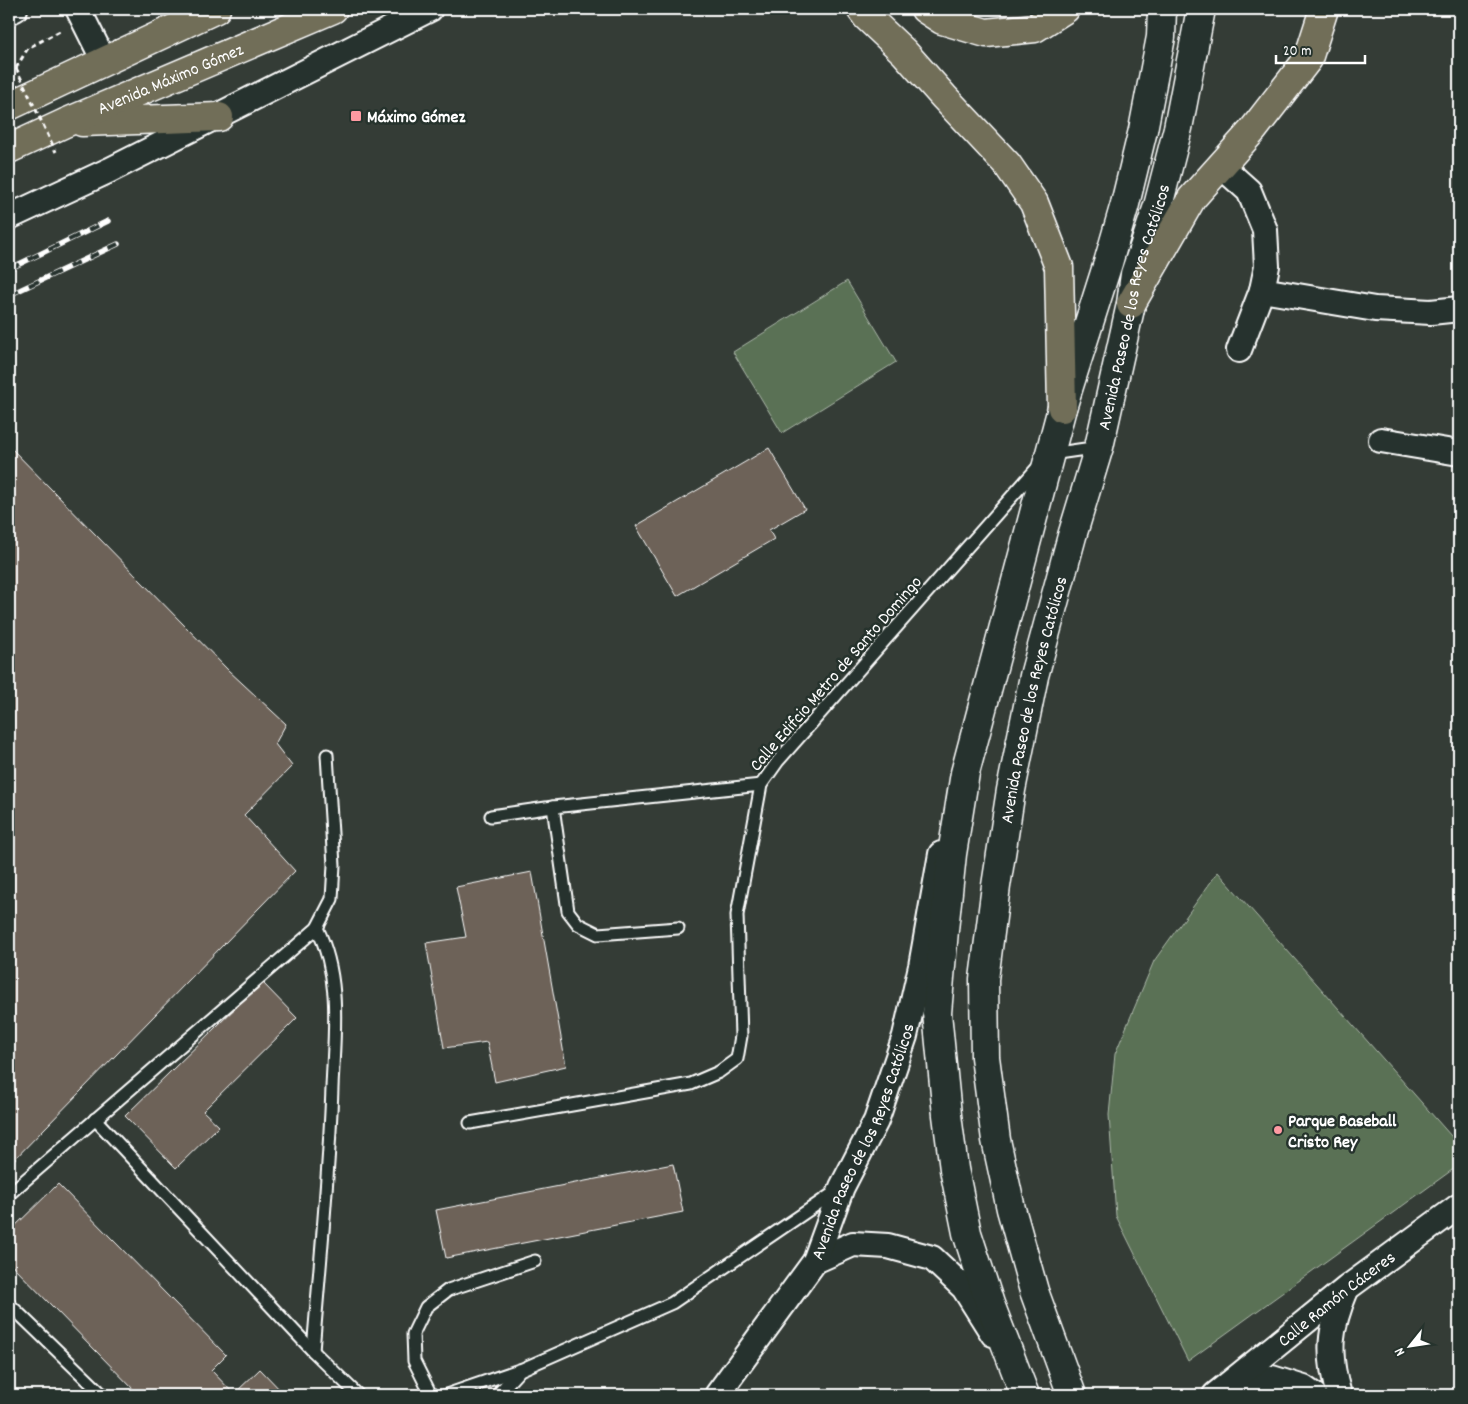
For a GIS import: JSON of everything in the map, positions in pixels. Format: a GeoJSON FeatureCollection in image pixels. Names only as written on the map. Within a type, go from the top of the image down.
{"type":"FeatureCollection","features":[{"type":"Feature","properties":{"kind":"main road"},"geometry":{"type":"LineString","coordinates":[[9,106],[216,9]]}},
{"type":"Feature","properties":{"kind":"main road","name":"Avenida Máximo Gómez"},"geometry":{"type":"LineString","coordinates":[[9,149],[65,123],[333,9]]}},
{"type":"Feature","properties":{"kind":"main road"},"geometry":{"type":"LineString","coordinates":[[861,9],[904,52],[1007,164],[1034,203],[1059,267],[1062,408]]}},
{"type":"Feature","properties":{"kind":"main road"},"geometry":{"type":"LineString","coordinates":[[925,9],[942,20],[986,33],[1035,28],[1065,9]]}},
{"type":"Feature","properties":{"kind":"main road","name":"Avenida Paseo de los Reyes Católicos"},"geometry":{"type":"LineString","coordinates":[[1025,1395],[990,1304],[967,1233],[954,1168],[937,1013],[952,854],[965,773],[1062,408],[1125,204],[1161,37],[1162,9]]}},
{"type":"Feature","properties":{"kind":"main road","name":"Avenida Paseo de los Reyes Católicos"},"geometry":{"type":"LineString","coordinates":[[1070,1392],[1034,1292],[1011,1209],[996,1140],[984,1057],[984,979],[1011,790],[1034,676],[1098,447],[1131,304],[1136,274],[1158,206],[1178,128],[1201,9]]}},
{"type":"Feature","properties":{"kind":"main road"},"geometry":{"type":"LineString","coordinates":[[1131,304],[1192,198],[1253,130],[1308,60],[1324,9]]}},
{"type":"Feature","properties":{"kind":"main road"},"geometry":{"type":"LineString","coordinates":[[65,123],[218,117]]}},
{"type":"Feature","properties":{"kind":"street"},"geometry":{"type":"LineString","coordinates":[[9,12],[14,9]]}},
{"type":"Feature","properties":{"kind":"street"},"geometry":{"type":"LineString","coordinates":[[9,217],[218,117],[430,9]]}},
{"type":"Feature","properties":{"kind":"street"},"geometry":{"type":"LineString","coordinates":[[80,14],[104,61]]}},
{"type":"Feature","properties":{"kind":"street"},"geometry":{"type":"LineString","coordinates":[[1221,166],[1249,191],[1265,230],[1267,266],[1262,290],[1239,350]]}},
{"type":"Feature","properties":{"kind":"street"},"geometry":{"type":"LineString","coordinates":[[1262,290],[1375,310],[1430,312],[1459,309]]}},
{"type":"Feature","properties":{"kind":"street"},"geometry":{"type":"LineString","coordinates":[[1381,440],[1459,453]]}},
{"type":"Feature","properties":{"kind":"street","name":"Avenida Paseo de los Reyes Católicos"},"geometry":{"type":"LineString","coordinates":[[815,1261],[842,1187],[876,1121],[905,1036],[921,966],[940,858],[965,773]]}},
{"type":"Feature","properties":{"kind":"street","name":"Calle Ramón Cáceres"},"geometry":{"type":"LineString","coordinates":[[1216,1395],[1346,1288],[1459,1206]]}},
{"type":"Feature","properties":{"kind":"street","name":"Avenida Paseo de los Reyes Católicos"},"geometry":{"type":"LineString","coordinates":[[815,1261],[853,1244],[888,1246],[932,1258],[964,1288],[1012,1363]]}},
{"type":"Feature","properties":{"kind":"street"},"geometry":{"type":"LineString","coordinates":[[717,1395],[815,1261]]}},
{"type":"Feature","properties":{"kind":"street"},"geometry":{"type":"LineString","coordinates":[[1339,1395],[1330,1357],[1336,1313],[1346,1288]]}},
{"type":"Feature","properties":{"kind":"street"},"geometry":{"type":"LineString","coordinates":[[1235,1381],[1272,1378],[1304,1388],[1314,1395]]}},
{"type":"Feature","properties":{"kind":"lane"},"geometry":{"type":"LineString","coordinates":[[1050,454],[1098,447]]}},
{"type":"Feature","properties":{"kind":"lane","name":"Calle Edifcio Metro de Santo Domingo"},"geometry":{"type":"LineString","coordinates":[[470,1123],[691,1084],[719,1072],[737,1059],[741,1036],[737,915],[761,785],[778,761],[1050,454]]}},
{"type":"Feature","properties":{"kind":"lane"},"geometry":{"type":"LineString","coordinates":[[9,1194],[317,928],[332,899],[334,865],[327,755]]}},
{"type":"Feature","properties":{"kind":"lane"},"geometry":{"type":"LineString","coordinates":[[491,816],[553,807],[761,785]]}},
{"type":"Feature","properties":{"kind":"lane"},"geometry":{"type":"LineString","coordinates":[[553,807],[568,911],[578,924],[598,934],[678,928]]}},
{"type":"Feature","properties":{"kind":"lane"},"geometry":{"type":"LineString","coordinates":[[313,1350],[330,1131],[335,991],[326,946],[317,928]]}},
{"type":"Feature","properties":{"kind":"lane"},"geometry":{"type":"LineString","coordinates":[[95,1119],[313,1350],[358,1395]]}},
{"type":"Feature","properties":{"kind":"lane"},"geometry":{"type":"LineString","coordinates":[[446,1395],[520,1370],[672,1303],[842,1187]]}},
{"type":"Feature","properties":{"kind":"lane"},"geometry":{"type":"LineString","coordinates":[[431,1395],[414,1361],[413,1334],[426,1307],[448,1290],[535,1261]]}},
{"type":"Feature","properties":{"kind":"lane"},"geometry":{"type":"LineString","coordinates":[[9,1304],[103,1395]]}},
{"type":"Feature","properties":{"kind":"lane"},"geometry":{"type":"LineString","coordinates":[[497,1395],[520,1370]]}},
{"type":"Feature","properties":{"kind":"path"},"geometry":{"type":"LineString","coordinates":[[56,152],[16,68],[28,48],[80,14]]}},
{"type":"Feature","properties":{"kind":"green space"},"geometry":{"type":"Polygon","coordinates":[[[847,281],[896,362],[782,433],[733,352],[847,281]]]}},
{"type":"Feature","properties":{"kind":"green space","name":"Parque Baseball Cristo Rey"},"geometry":{"type":"Polygon","coordinates":[[[1218,872],[1459,1145],[1459,1165],[1188,1361],[1116,1216],[1109,1115],[1115,1054],[1154,961],[1218,872]]]}},
{"type":"Feature","properties":{"kind":"building"},"geometry":{"type":"Polygon","coordinates":[[[9,446],[228,670],[286,724],[275,744],[292,766],[244,815],[295,871],[9,1165],[9,446]]]}},
{"type":"Feature","properties":{"kind":"building"},"geometry":{"type":"Polygon","coordinates":[[[769,448],[805,509],[769,530],[774,539],[677,596],[636,526],[769,448]]]}},
{"type":"Feature","properties":{"kind":"building"},"geometry":{"type":"Polygon","coordinates":[[[532,872],[566,1066],[495,1082],[487,1042],[444,1048],[426,943],[466,937],[456,887],[532,872]]]}},
{"type":"Feature","properties":{"kind":"building"},"geometry":{"type":"Polygon","coordinates":[[[262,982],[297,1018],[203,1111],[219,1126],[176,1168],[125,1116],[262,982]]]}},
{"type":"Feature","properties":{"kind":"building"},"geometry":{"type":"Polygon","coordinates":[[[673,1164],[683,1212],[446,1258],[436,1210],[673,1164]]]}},
{"type":"Feature","properties":{"kind":"building"},"geometry":{"type":"Polygon","coordinates":[[[58,1184],[226,1355],[211,1370],[234,1394],[260,1369],[285,1395],[139,1395],[9,1262],[9,1232],[58,1184]]]}},
{"type":"Feature","properties":{"kind":"railway"},"geometry":{"type":"LineString","coordinates":[[9,269],[108,221]]}},
{"type":"Feature","properties":{"kind":"railway"},"geometry":{"type":"LineString","coordinates":[[9,295],[118,244]]}},
{"type":"Feature","properties":{"kind":"place","name":"Máximo Gómez"},"geometry":{"type":"Point","coordinates":[356,116]}},
{"type":"Feature","properties":{"kind":"place","name":"Parque Baseball Cristo Rey"},"geometry":{"type":"Point","coordinates":[1278,1130]}}]}
